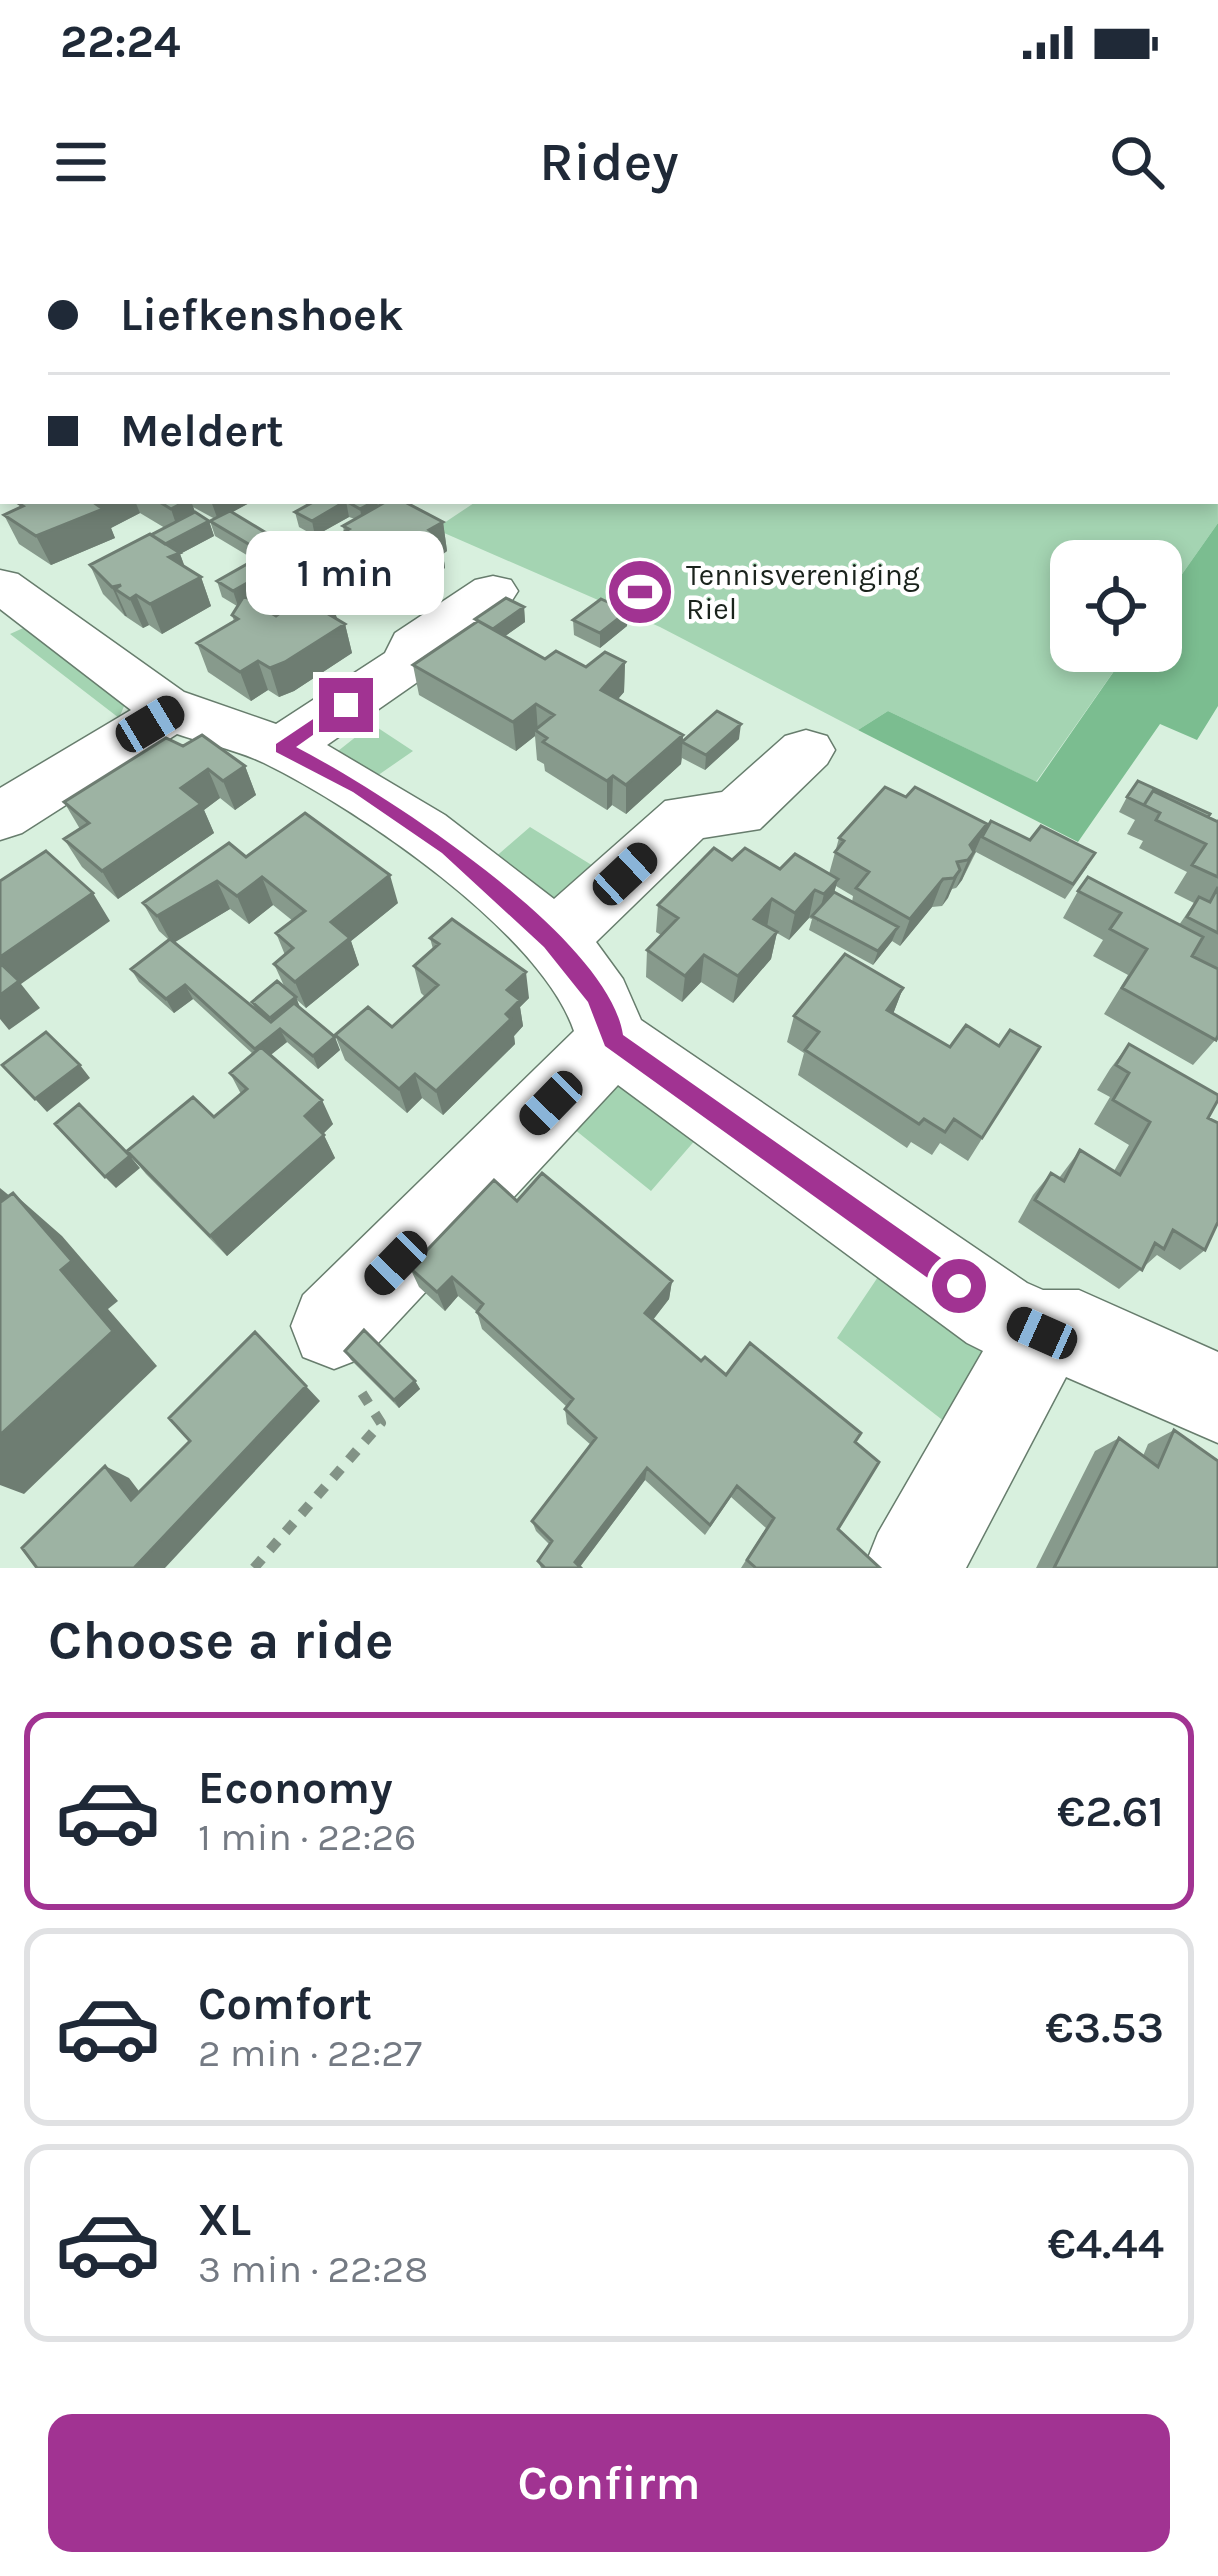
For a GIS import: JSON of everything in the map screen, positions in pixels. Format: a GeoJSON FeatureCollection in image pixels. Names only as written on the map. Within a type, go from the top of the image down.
{"type":"FeatureCollection","features":[{"type":"Feature","properties":{"kind":"street"},"geometry":{"type":"LineString","coordinates":[[0,585],[172,711],[282,748],[360,788],[418,826],[505,896],[551,942],[596,996],[610,1020],[613,1040],[997,1313],[1042,1333],[1079,1334],[1218,1398]]}},
{"type":"Feature","properties":{"kind":"street"},"geometry":{"type":"LineString","coordinates":[[282,748],[410,662],[414,645],[493,591]]}},
{"type":"Feature","properties":{"kind":"street"},"geometry":{"type":"LineString","coordinates":[[0,817],[172,711]]}},
{"type":"Feature","properties":{"kind":"street"},"geometry":{"type":"LineString","coordinates":[[551,942],[687,817],[738,813],[806,750]]}},
{"type":"Feature","properties":{"kind":"street"},"geometry":{"type":"LineString","coordinates":[[334,1326],[613,1040]]}},
{"type":"Feature","properties":{"kind":"street"},"geometry":{"type":"LineString","coordinates":[[913,1568],[1042,1333]]}},
{"type":"Feature","properties":{"kind":"path"},"geometry":{"type":"LineString","coordinates":[[254,1568],[381,1423],[339,1357],[334,1326]]}},
{"type":"Feature","properties":{"kind":"green space"},"geometry":{"type":"Polygon","coordinates":[[[472,504],[1218,504],[1218,523],[1182,574],[1182,540],[1050,540],[1050,672],[1113,672],[1036,782],[888,711],[858,730],[660,627],[435,529],[472,504]]]}},
{"type":"Feature","properties":{"kind":"green space"},"geometry":{"type":"Polygon","coordinates":[[[1218,523],[1218,706],[1197,740],[1160,724],[1078,842],[858,730],[888,711],[1037,782],[1113,672],[1182,672],[1182,574],[1218,523]]]}},
{"type":"Feature","properties":{"kind":"green space"},"geometry":{"type":"Polygon","coordinates":[[[30,625],[125,704],[119,718],[10,634],[30,625]]]}},
{"type":"Feature","properties":{"kind":"green space"},"geometry":{"type":"Polygon","coordinates":[[[372,724],[413,751],[374,778],[333,755],[372,724]]]}},
{"type":"Feature","properties":{"kind":"green space"},"geometry":{"type":"Polygon","coordinates":[[[530,827],[603,872],[562,909],[493,859],[530,827]]]}},
{"type":"Feature","properties":{"kind":"green space"},"geometry":{"type":"Polygon","coordinates":[[[616,1067],[704,1130],[651,1191],[564,1121],[616,1067]]]}},
{"type":"Feature","properties":{"kind":"green space"},"geometry":{"type":"Polygon","coordinates":[[[888,1262],[1002,1345],[954,1429],[837,1338],[888,1262]]]}},
{"type":"Feature","properties":{"kind":"building"},"geometry":{"type":"Polygon","coordinates":[[[20,504],[96,504],[103,509],[36,536],[4,515],[23,506],[20,504]]]}},
{"type":"Feature","properties":{"kind":"building"},"geometry":{"type":"Polygon","coordinates":[[[310,504],[341,504],[312,521],[295,512],[310,504]]]}},
{"type":"Feature","properties":{"kind":"building"},"geometry":{"type":"Polygon","coordinates":[[[382,504],[409,504],[443,522],[429,530],[441,539],[369,583],[330,561],[352,548],[334,538],[349,529],[343,526],[382,504]]]}},
{"type":"Feature","properties":{"kind":"building"},"geometry":{"type":"Polygon","coordinates":[[[230,511],[359,589],[342,600],[310,580],[287,589],[263,574],[233,591],[217,581],[265,554],[210,521],[230,511]]]}},
{"type":"Feature","properties":{"kind":"building"},"geometry":{"type":"Polygon","coordinates":[[[195,512],[209,521],[165,544],[151,535],[195,512]]]}},
{"type":"Feature","properties":{"kind":"building"},"geometry":{"type":"Polygon","coordinates":[[[150,534],[180,553],[169,557],[201,577],[150,604],[136,595],[130,599],[115,589],[121,585],[112,587],[90,565],[150,534]]]}},
{"type":"Feature","properties":{"kind":"building"},"geometry":{"type":"Polygon","coordinates":[[[299,582],[333,602],[320,609],[345,624],[285,662],[270,668],[258,661],[240,672],[197,643],[238,619],[232,615],[244,596],[276,616],[291,605],[276,596],[299,582]]]}},
{"type":"Feature","properties":{"kind":"building"},"geometry":{"type":"Polygon","coordinates":[[[506,598],[524,607],[493,629],[475,619],[506,598]]]}},
{"type":"Feature","properties":{"kind":"building"},"geometry":{"type":"Polygon","coordinates":[[[601,599],[628,611],[600,633],[573,620],[601,599]]]}},
{"type":"Feature","properties":{"kind":"building"},"geometry":{"type":"Polygon","coordinates":[[[478,621],[545,659],[556,651],[586,667],[605,652],[625,662],[601,690],[683,735],[626,785],[613,776],[607,781],[543,742],[547,738],[535,730],[554,715],[536,704],[513,722],[413,665],[478,621]]]}},
{"type":"Feature","properties":{"kind":"building"},"geometry":{"type":"Polygon","coordinates":[[[717,711],[741,724],[706,755],[682,742],[717,711]]]}},
{"type":"Feature","properties":{"kind":"building"},"geometry":{"type":"Polygon","coordinates":[[[202,735],[245,766],[223,781],[208,769],[181,788],[201,804],[102,871],[64,839],[89,823],[64,802],[166,738],[183,746],[202,735]]]}},
{"type":"Feature","properties":{"kind":"building"},"geometry":{"type":"Polygon","coordinates":[[[1138,781],[1210,814],[1153,791],[1144,805],[1127,797],[1138,781]]]}},
{"type":"Feature","properties":{"kind":"building"},"geometry":{"type":"Polygon","coordinates":[[[885,787],[906,797],[915,787],[987,824],[970,845],[974,852],[968,860],[957,862],[960,870],[954,878],[943,879],[910,919],[856,888],[869,872],[835,852],[844,841],[839,838],[885,787]]]}},
{"type":"Feature","properties":{"kind":"building"},"geometry":{"type":"Polygon","coordinates":[[[1153,791],[1218,822],[1218,877],[1192,865],[1206,844],[1156,820],[1160,813],[1144,805],[1153,791]]]}},
{"type":"Feature","properties":{"kind":"building"},"geometry":{"type":"Polygon","coordinates":[[[305,813],[390,875],[331,922],[350,938],[295,982],[274,964],[293,948],[276,933],[305,911],[262,877],[237,896],[217,881],[157,916],[143,903],[229,843],[246,857],[305,813]]]}},
{"type":"Feature","properties":{"kind":"building"},"geometry":{"type":"Polygon","coordinates":[[[991,821],[1030,840],[1041,826],[1095,853],[1073,884],[982,837],[991,821]]]}},
{"type":"Feature","properties":{"kind":"building"},"geometry":{"type":"Polygon","coordinates":[[[714,848],[732,860],[745,848],[780,869],[795,854],[838,879],[824,894],[815,890],[795,913],[772,899],[754,919],[777,932],[738,976],[704,955],[685,976],[647,950],[678,918],[658,905],[714,848]]]}},
{"type":"Feature","properties":{"kind":"building"},"geometry":{"type":"Polygon","coordinates":[[[46,851],[93,893],[0,957],[0,881],[46,851]]]}},
{"type":"Feature","properties":{"kind":"building"},"geometry":{"type":"Polygon","coordinates":[[[1088,877],[1203,937],[1192,956],[1218,969],[1216,1040],[1122,988],[1147,949],[1110,929],[1121,913],[1078,891],[1088,877]]]}},
{"type":"Feature","properties":{"kind":"building"},"geometry":{"type":"Polygon","coordinates":[[[1218,887],[1218,933],[1187,917],[1199,897],[1210,902],[1218,887]]]}},
{"type":"Feature","properties":{"kind":"building"},"geometry":{"type":"Polygon","coordinates":[[[834,892],[898,927],[878,951],[812,916],[834,892]]]}},
{"type":"Feature","properties":{"kind":"building"},"geometry":{"type":"Polygon","coordinates":[[[452,919],[526,972],[507,990],[520,1000],[506,1014],[511,1019],[436,1091],[415,1074],[399,1089],[335,1035],[368,1007],[392,1027],[438,985],[414,966],[439,944],[430,938],[452,919]]]}},
{"type":"Feature","properties":{"kind":"building"},"geometry":{"type":"Polygon","coordinates":[[[170,939],[271,1022],[294,1003],[335,1037],[313,1056],[280,1029],[255,1049],[185,985],[166,999],[131,969],[170,939]]]}},
{"type":"Feature","properties":{"kind":"building"},"geometry":{"type":"Polygon","coordinates":[[[845,954],[903,988],[887,1010],[950,1047],[966,1025],[999,1046],[1010,1030],[1040,1047],[982,1138],[954,1119],[945,1132],[924,1119],[919,1124],[805,1050],[819,1032],[794,1016],[845,954]]]}},
{"type":"Feature","properties":{"kind":"building"},"geometry":{"type":"Polygon","coordinates":[[[0,963],[19,981],[0,995],[0,963]]]}},
{"type":"Feature","properties":{"kind":"building"},"geometry":{"type":"Polygon","coordinates":[[[277,981],[296,997],[270,1018],[252,1002],[277,981]]]}},
{"type":"Feature","properties":{"kind":"building"},"geometry":{"type":"Polygon","coordinates":[[[46,1032],[80,1065],[35,1099],[2,1065],[46,1032]]]}},
{"type":"Feature","properties":{"kind":"building"},"geometry":{"type":"Polygon","coordinates":[[[1129,1044],[1218,1095],[1208,1118],[1218,1123],[1218,1222],[1205,1250],[1173,1230],[1164,1249],[1155,1243],[1142,1270],[1035,1200],[1051,1173],[1064,1181],[1080,1150],[1120,1175],[1150,1122],[1113,1100],[1129,1073],[1116,1065],[1129,1044]]]}},
{"type":"Feature","properties":{"kind":"building"},"geometry":{"type":"Polygon","coordinates":[[[261,1047],[322,1100],[305,1116],[324,1135],[210,1236],[127,1151],[193,1097],[214,1117],[247,1089],[230,1073],[261,1047]]]}},
{"type":"Feature","properties":{"kind":"building"},"geometry":{"type":"Polygon","coordinates":[[[79,1104],[130,1156],[105,1177],[55,1124],[79,1104]]]}},
{"type":"Feature","properties":{"kind":"building"},"geometry":{"type":"Polygon","coordinates":[[[542,1173],[672,1281],[645,1313],[701,1361],[705,1357],[726,1375],[750,1343],[861,1433],[855,1442],[879,1462],[838,1529],[880,1568],[756,1568],[747,1560],[774,1518],[737,1486],[710,1525],[647,1468],[575,1562],[581,1568],[545,1568],[538,1561],[552,1541],[532,1521],[596,1438],[565,1409],[573,1399],[477,1312],[483,1304],[452,1277],[437,1292],[410,1268],[494,1180],[517,1201],[542,1173]]]}},
{"type":"Feature","properties":{"kind":"building"},"geometry":{"type":"Polygon","coordinates":[[[13,1193],[72,1261],[61,1270],[113,1331],[0,1435],[0,1199],[13,1193]]]}},
{"type":"Feature","properties":{"kind":"building"},"geometry":{"type":"Polygon","coordinates":[[[364,1330],[415,1381],[394,1400],[345,1351],[364,1330]]]}},
{"type":"Feature","properties":{"kind":"building"},"geometry":{"type":"Polygon","coordinates":[[[255,1332],[306,1386],[134,1568],[37,1568],[22,1548],[105,1466],[131,1500],[190,1441],[169,1418],[255,1332]]]}},
{"type":"Feature","properties":{"kind":"building"},"geometry":{"type":"Polygon","coordinates":[[[1174,1430],[1218,1461],[1218,1568],[1054,1568],[1119,1438],[1158,1467],[1174,1430]]]}},
{"type":"Feature","properties":{"kind":"place","name":"Tennisvereniging Riel"},"geometry":{"type":"Point","coordinates":[640,592]}},
{"type":"Feature","properties":{"kind":"route"},"geometry":{"type":"LineString","coordinates":[[346,705],[282,748],[360,788],[448,848],[551,942],[596,996],[610,1020],[613,1040],[959,1286]]}}]}
